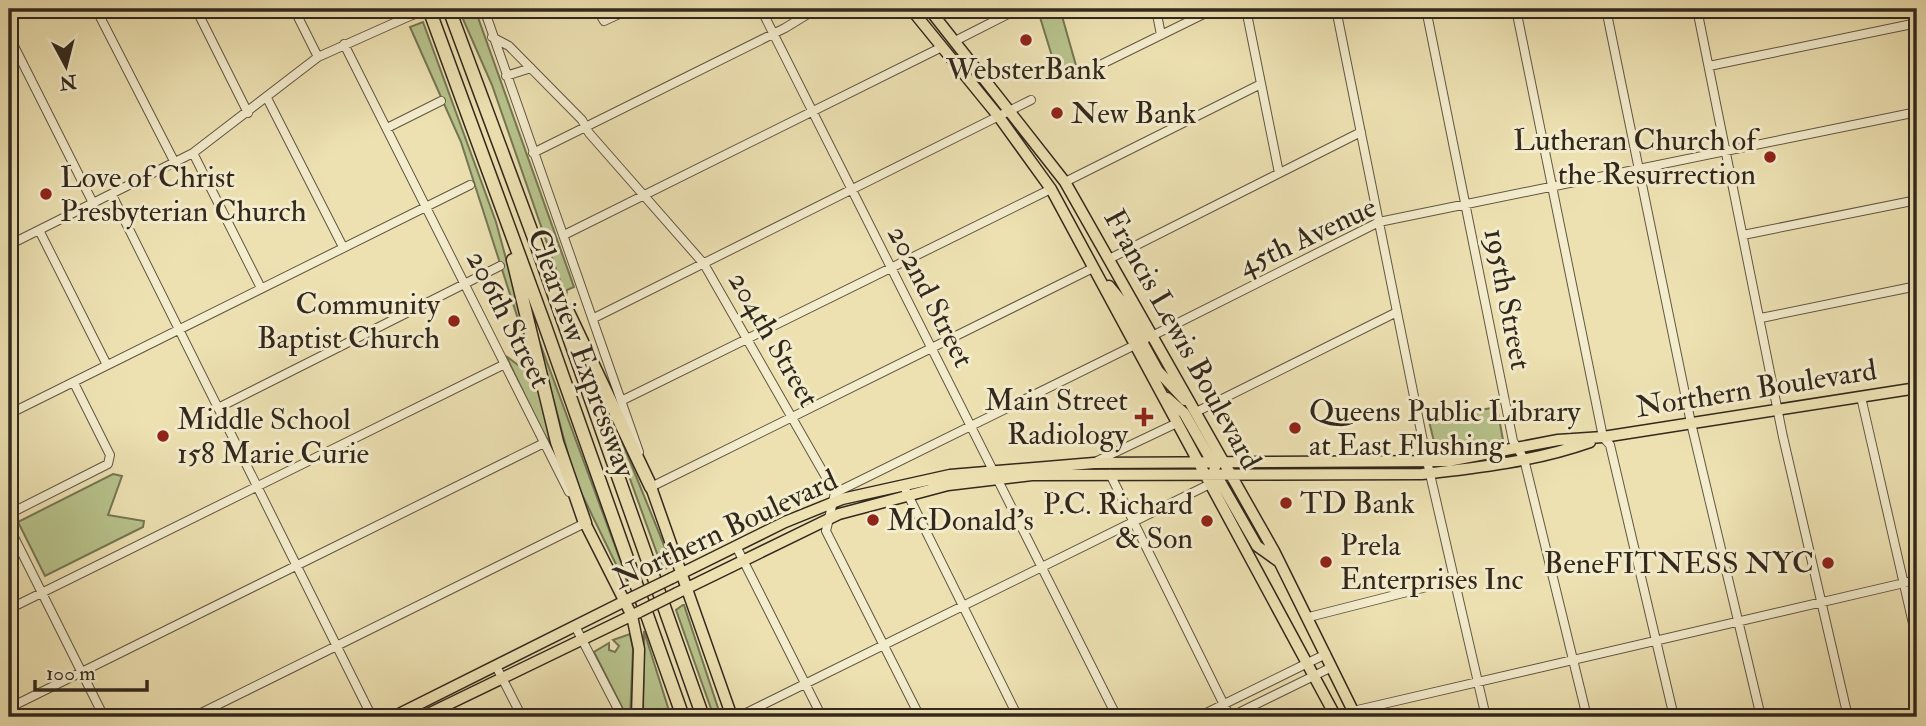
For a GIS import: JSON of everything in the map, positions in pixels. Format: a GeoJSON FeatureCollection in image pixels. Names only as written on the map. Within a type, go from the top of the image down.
{"type":"FeatureCollection","features":[{"type":"Feature","properties":{"kind":"highway","name":"Clearview Expressway"},"geometry":{"type":"LineString","coordinates":[[429,9],[683,717]]}},
{"type":"Feature","properties":{"kind":"highway","name":"Clearview Expressway"},"geometry":{"type":"LineString","coordinates":[[449,9],[535,241],[703,717]]}},
{"type":"Feature","properties":{"kind":"highway"},"geometry":{"type":"LineString","coordinates":[[488,172],[522,292],[557,442],[585,523]]}},
{"type":"Feature","properties":{"kind":"highway"},"geometry":{"type":"LineString","coordinates":[[535,241],[651,487]]}},
{"type":"Feature","properties":{"kind":"main road","name":"Francis Lewis Boulevard"},"geometry":{"type":"LineString","coordinates":[[911,9],[999,117],[1051,189],[1093,268],[1196,412],[1224,462],[1217,476]]}},
{"type":"Feature","properties":{"kind":"main road","name":"Francis Lewis Boulevard"},"geometry":{"type":"LineString","coordinates":[[929,9],[1065,181],[1111,258],[1162,393],[1177,423],[1281,563],[1355,714]]}},
{"type":"Feature","properties":{"kind":"main road","name":"Northern Boulevard"},"geometry":{"type":"LineString","coordinates":[[393,717],[629,600],[743,560],[830,519],[905,490],[995,474],[1094,463],[1224,462],[1426,469],[1448,461],[1558,440],[1603,438],[1917,388]]}},
{"type":"Feature","properties":{"kind":"main road"},"geometry":{"type":"LineString","coordinates":[[1162,393],[1184,413],[1204,462],[1215,468],[1217,476]]}},
{"type":"Feature","properties":{"kind":"main road","name":"Northern Boulevard"},"geometry":{"type":"LineString","coordinates":[[423,717],[635,614],[736,546],[834,498],[948,485],[995,474],[1217,476],[1474,468],[1562,452],[1603,438]]}},
{"type":"Feature","properties":{"kind":"main road","name":"Francis Lewis Boulevard"},"geometry":{"type":"LineString","coordinates":[[1217,476],[1336,717]]}},
{"type":"Feature","properties":{"kind":"main road"},"geometry":{"type":"LineString","coordinates":[[651,487],[681,583],[732,717]]}},
{"type":"Feature","properties":{"kind":"main road","name":"206th Street"},"geometry":{"type":"LineString","coordinates":[[585,523],[635,614],[639,649],[637,717]]}},
{"type":"Feature","properties":{"kind":"street"},"geometry":{"type":"LineString","coordinates":[[96,9],[175,163]]}},
{"type":"Feature","properties":{"kind":"street"},"geometry":{"type":"LineString","coordinates":[[195,9],[248,113]]}},
{"type":"Feature","properties":{"kind":"street"},"geometry":{"type":"LineString","coordinates":[[294,9],[318,57]]}},
{"type":"Feature","properties":{"kind":"street"},"geometry":{"type":"LineString","coordinates":[[9,243],[193,153],[267,99],[318,57],[396,15],[412,15],[429,9]]}},
{"type":"Feature","properties":{"kind":"street","name":"Clearview Expressway"},"geometry":{"type":"LineString","coordinates":[[484,9],[623,400],[651,487]]}},
{"type":"Feature","properties":{"kind":"street"},"geometry":{"type":"LineString","coordinates":[[597,9],[604,21],[630,9]]}},
{"type":"Feature","properties":{"kind":"street","name":"202nd Street"},"geometry":{"type":"LineString","coordinates":[[761,9],[1117,717]]}},
{"type":"Feature","properties":{"kind":"street"},"geometry":{"type":"LineString","coordinates":[[533,153],[816,9]]}},
{"type":"Feature","properties":{"kind":"street"},"geometry":{"type":"LineString","coordinates":[[955,41],[1018,9]]}},
{"type":"Feature","properties":{"kind":"street"},"geometry":{"type":"LineString","coordinates":[[1156,9],[1161,35]]}},
{"type":"Feature","properties":{"kind":"street"},"geometry":{"type":"LineString","coordinates":[[1100,65],[1214,9]]}},
{"type":"Feature","properties":{"kind":"street"},"geometry":{"type":"LineString","coordinates":[[1246,9],[1279,173]]}},
{"type":"Feature","properties":{"kind":"street"},"geometry":{"type":"LineString","coordinates":[[1336,9],[1426,469],[1486,717]]}},
{"type":"Feature","properties":{"kind":"street","name":"195th Street"},"geometry":{"type":"LineString","coordinates":[[1426,9],[1513,441],[1524,458],[1587,717]]}},
{"type":"Feature","properties":{"kind":"street"},"geometry":{"type":"LineString","coordinates":[[1516,9],[1603,438],[1610,445],[1674,717]]}},
{"type":"Feature","properties":{"kind":"street"},"geometry":{"type":"LineString","coordinates":[[1606,9],[1691,423],[1761,717]]}},
{"type":"Feature","properties":{"kind":"street"},"geometry":{"type":"LineString","coordinates":[[1698,9],[1778,410],[1848,717]]}},
{"type":"Feature","properties":{"kind":"street"},"geometry":{"type":"LineString","coordinates":[[1709,66],[1917,23]]}},
{"type":"Feature","properties":{"kind":"street"},"geometry":{"type":"LineString","coordinates":[[9,36],[93,203]]}},
{"type":"Feature","properties":{"kind":"street","name":"204th Street"},"geometry":{"type":"LineString","coordinates":[[492,37],[509,46],[531,68],[646,194],[704,264],[793,416],[834,498]]}},
{"type":"Feature","properties":{"kind":"street","name":"206th Street"},"geometry":{"type":"LineString","coordinates":[[344,44],[585,523]]}},
{"type":"Feature","properties":{"kind":"street"},"geometry":{"type":"LineString","coordinates":[[564,235],[942,47]]}},
{"type":"Feature","properties":{"kind":"street"},"geometry":{"type":"LineString","coordinates":[[506,76],[531,68]]}},
{"type":"Feature","properties":{"kind":"street"},"geometry":{"type":"LineString","coordinates":[[1065,181],[1261,84]]}},
{"type":"Feature","properties":{"kind":"street"},"geometry":{"type":"LineString","coordinates":[[267,99],[343,247]]}},
{"type":"Feature","properties":{"kind":"street"},"geometry":{"type":"LineString","coordinates":[[594,318],[1031,100]]}},
{"type":"Feature","properties":{"kind":"street"},"geometry":{"type":"LineString","coordinates":[[387,128],[441,101]]}},
{"type":"Feature","properties":{"kind":"street","name":"45th Avenue"},"geometry":{"type":"LineString","coordinates":[[834,498],[971,426],[1379,222],[1917,111]]}},
{"type":"Feature","properties":{"kind":"street"},"geometry":{"type":"LineString","coordinates":[[1111,258],[1361,132]]}},
{"type":"Feature","properties":{"kind":"street"},"geometry":{"type":"LineString","coordinates":[[193,153],[261,288]]}},
{"type":"Feature","properties":{"kind":"street"},"geometry":{"type":"LineString","coordinates":[[9,414],[470,185]]}},
{"type":"Feature","properties":{"kind":"street"},"geometry":{"type":"LineString","coordinates":[[623,400],[1051,189]]}},
{"type":"Feature","properties":{"kind":"street"},"geometry":{"type":"LineString","coordinates":[[111,195],[372,717]]}},
{"type":"Feature","properties":{"kind":"street"},"geometry":{"type":"LineString","coordinates":[[1743,235],[1917,200]]}},
{"type":"Feature","properties":{"kind":"street"},"geometry":{"type":"LineString","coordinates":[[39,230],[107,365]]}},
{"type":"Feature","properties":{"kind":"street"},"geometry":{"type":"LineString","coordinates":[[218,408],[500,267]]}},
{"type":"Feature","properties":{"kind":"street"},"geometry":{"type":"LineString","coordinates":[[651,487],[1093,268]]}},
{"type":"Feature","properties":{"kind":"street"},"geometry":{"type":"LineString","coordinates":[[1760,318],[1917,286]]}},
{"type":"Feature","properties":{"kind":"street"},"geometry":{"type":"LineString","coordinates":[[1196,412],[1397,312]]}},
{"type":"Feature","properties":{"kind":"street"},"geometry":{"type":"LineString","coordinates":[[9,609],[505,364]]}},
{"type":"Feature","properties":{"kind":"street"},"geometry":{"type":"LineString","coordinates":[[10,513],[106,466],[110,456],[74,383]]}},
{"type":"Feature","properties":{"kind":"street"},"geometry":{"type":"LineString","coordinates":[[1861,397],[1917,641]]}},
{"type":"Feature","properties":{"kind":"street"},"geometry":{"type":"LineString","coordinates":[[1094,463],[1177,423]]}},
{"type":"Feature","properties":{"kind":"street"},"geometry":{"type":"LineString","coordinates":[[9,708],[544,443]]}},
{"type":"Feature","properties":{"kind":"street"},"geometry":{"type":"LineString","coordinates":[[1110,474],[1230,717],[1332,667]]}},
{"type":"Feature","properties":{"kind":"street"},"geometry":{"type":"LineString","coordinates":[[738,717],[1133,522],[1217,476]]}},
{"type":"Feature","properties":{"kind":"street"},"geometry":{"type":"LineString","coordinates":[[905,490],[1018,717]]}},
{"type":"Feature","properties":{"kind":"street"},"geometry":{"type":"LineString","coordinates":[[834,498],[826,531],[920,717]]}},
{"type":"Feature","properties":{"kind":"street"},"geometry":{"type":"LineString","coordinates":[[193,717],[585,523]]}},
{"type":"Feature","properties":{"kind":"street"},"geometry":{"type":"LineString","coordinates":[[9,527],[104,717]]}},
{"type":"Feature","properties":{"kind":"street"},"geometry":{"type":"LineString","coordinates":[[736,546],[822,717]]}},
{"type":"Feature","properties":{"kind":"street"},"geometry":{"type":"LineString","coordinates":[[1308,617],[1454,580]]}},
{"type":"Feature","properties":{"kind":"street"},"geometry":{"type":"LineString","coordinates":[[1355,714],[1478,682],[1917,580]]}},
{"type":"Feature","properties":{"kind":"street"},"geometry":{"type":"LineString","coordinates":[[575,626],[622,717]]}},
{"type":"Feature","properties":{"kind":"street"},"geometry":{"type":"LineString","coordinates":[[1198,717],[1326,653]]}},
{"type":"Feature","properties":{"kind":"street"},"geometry":{"type":"LineString","coordinates":[[496,666],[522,717]]}},
{"type":"Feature","properties":{"kind":"street"},"geometry":{"type":"LineString","coordinates":[[416,705],[423,717]]}},
{"type":"Feature","properties":{"kind":"green space"},"geometry":{"type":"Polygon","coordinates":[[[475,9],[574,287],[567,290],[566,298],[492,85],[459,10],[475,9]]]}},
{"type":"Feature","properties":{"kind":"green space"},"geometry":{"type":"Polygon","coordinates":[[[1060,9],[1077,69],[1070,70],[1072,75],[1059,79],[1039,14],[1060,9]]]}},
{"type":"Feature","properties":{"kind":"green space"},"geometry":{"type":"Polygon","coordinates":[[[423,22],[496,222],[529,343],[526,344],[461,142],[410,27],[423,22]]]}},
{"type":"Feature","properties":{"kind":"green space"},"geometry":{"type":"Polygon","coordinates":[[[534,327],[625,573],[627,587],[575,480],[534,327]]]}},
{"type":"Feature","properties":{"kind":"green space"},"geometry":{"type":"Polygon","coordinates":[[[506,356],[526,371],[536,370],[553,446],[543,433],[506,356]]]}},
{"type":"Feature","properties":{"kind":"green space"},"geometry":{"type":"Polygon","coordinates":[[[600,396],[621,439],[672,565],[663,570],[600,396]]]}},
{"type":"Feature","properties":{"kind":"green space"},"geometry":{"type":"Polygon","coordinates":[[[1497,407],[1503,440],[1436,450],[1428,417],[1497,407]]]}},
{"type":"Feature","properties":{"kind":"green space"},"geometry":{"type":"Polygon","coordinates":[[[113,474],[122,476],[108,515],[144,521],[143,527],[45,576],[18,522],[113,474]]]}},
{"type":"Feature","properties":{"kind":"green space"},"geometry":{"type":"Polygon","coordinates":[[[683,605],[721,717],[714,717],[676,610],[683,605]]]}},
{"type":"Feature","properties":{"kind":"green space"},"geometry":{"type":"Polygon","coordinates":[[[644,631],[671,717],[643,717],[644,631]]]}},
{"type":"Feature","properties":{"kind":"green space"},"geometry":{"type":"Polygon","coordinates":[[[630,634],[633,649],[630,717],[627,717],[594,652],[609,643],[609,650],[615,652],[619,646],[613,640],[630,634]]]}},
{"type":"Feature","properties":{"kind":"place","name":"WebsterBank"},"geometry":{"type":"Point","coordinates":[1026,40]}},
{"type":"Feature","properties":{"kind":"place","name":"New Bank"},"geometry":{"type":"Point","coordinates":[1057,113]}},
{"type":"Feature","properties":{"kind":"place","name":"Lutheran Church of the Resurrection"},"geometry":{"type":"Point","coordinates":[1770,157]}},
{"type":"Feature","properties":{"kind":"place","name":"Love of Christ Presbyterian Church"},"geometry":{"type":"Point","coordinates":[46,194]}},
{"type":"Feature","properties":{"kind":"place","name":"Community Baptist Church"},"geometry":{"type":"Point","coordinates":[454,321]}},
{"type":"Feature","properties":{"kind":"place","name":"Main Street Radiology"},"geometry":{"type":"Point","coordinates":[1144,417]}},
{"type":"Feature","properties":{"kind":"place","name":"Queens Public Library at East Flushing"},"geometry":{"type":"Point","coordinates":[1295,428]}},
{"type":"Feature","properties":{"kind":"place","name":"Middle School 158 Marie Curie"},"geometry":{"type":"Point","coordinates":[163,436]}},
{"type":"Feature","properties":{"kind":"place","name":"TD Bank"},"geometry":{"type":"Point","coordinates":[1286,503]}},
{"type":"Feature","properties":{"kind":"place","name":"McDonald's"},"geometry":{"type":"Point","coordinates":[873,520]}},
{"type":"Feature","properties":{"kind":"place","name":"P.C. Richard & Son"},"geometry":{"type":"Point","coordinates":[1207,521]}},
{"type":"Feature","properties":{"kind":"place","name":"Prela Enterprises Inc"},"geometry":{"type":"Point","coordinates":[1326,562]}},
{"type":"Feature","properties":{"kind":"place","name":"BeneFITNESS NYC"},"geometry":{"type":"Point","coordinates":[1828,563]}}]}
